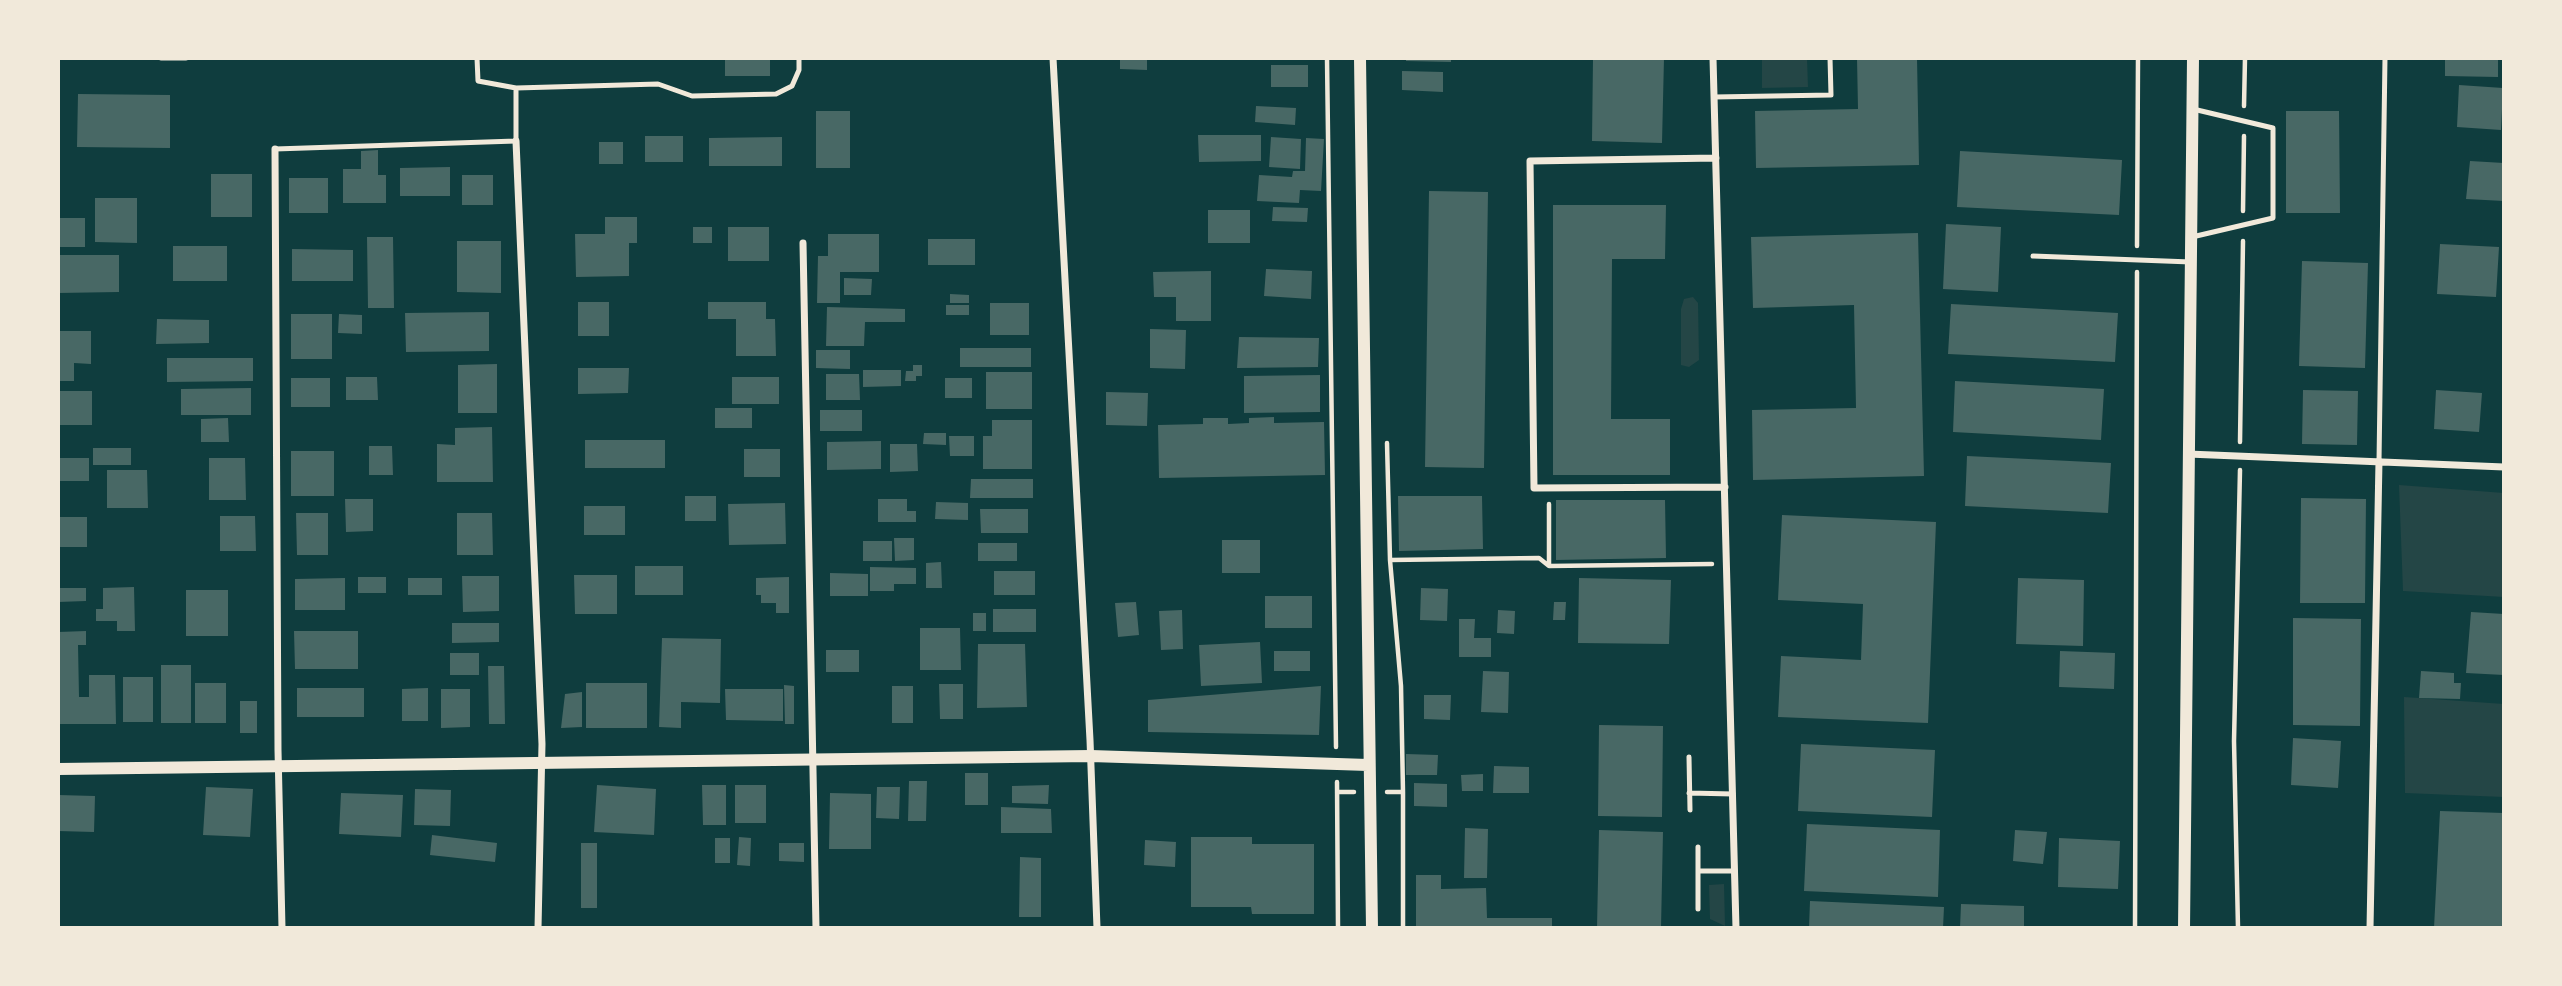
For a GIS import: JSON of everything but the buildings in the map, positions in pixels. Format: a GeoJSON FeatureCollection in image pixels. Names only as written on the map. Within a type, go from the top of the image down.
{"type":"FeatureCollection","features":[{"type":"Feature","properties":{"kind":"street"},"geometry":{"type":"LineString","coordinates":[[1053,58],[1091,756],[1097,928]]}},
{"type":"Feature","properties":{"kind":"street"},"geometry":{"type":"LineString","coordinates":[[1360,58],[1371,928]]}},
{"type":"Feature","properties":{"kind":"street"},"geometry":{"type":"LineString","coordinates":[[1713,58],[1736,928]]}},
{"type":"Feature","properties":{"kind":"street"},"geometry":{"type":"LineString","coordinates":[[2184,928],[2193,58]]}},
{"type":"Feature","properties":{"kind":"street"},"geometry":{"type":"LineString","coordinates":[[516,141],[542,762],[538,928]]}},
{"type":"Feature","properties":{"kind":"street"},"geometry":{"type":"LineString","coordinates":[[275,149],[282,928]]}},
{"type":"Feature","properties":{"kind":"street"},"geometry":{"type":"LineString","coordinates":[[1716,158],[1530,161],[1534,488],[1725,487]]}},
{"type":"Feature","properties":{"kind":"street"},"geometry":{"type":"LineString","coordinates":[[803,243],[816,928]]}},
{"type":"Feature","properties":{"kind":"street"},"geometry":{"type":"LineString","coordinates":[[2188,454],[2504,467]]}},
{"type":"Feature","properties":{"kind":"street"},"geometry":{"type":"LineString","coordinates":[[2370,928],[2379,461]]}},
{"type":"Feature","properties":{"kind":"street"},"geometry":{"type":"LineString","coordinates":[[58,769],[1091,756],[1368,765]]}},
{"type":"Feature","properties":{"kind":"lane"},"geometry":{"type":"LineString","coordinates":[[162,58],[186,58]]}},
{"type":"Feature","properties":{"kind":"lane"},"geometry":{"type":"LineString","coordinates":[[477,58],[478,81],[516,88],[658,83],[692,96],[776,94],[792,86],[799,70],[799,58]]}},
{"type":"Feature","properties":{"kind":"lane"},"geometry":{"type":"LineString","coordinates":[[1714,97],[1832,95],[1830,58]]}},
{"type":"Feature","properties":{"kind":"lane"},"geometry":{"type":"LineString","coordinates":[[2379,461],[2385,58]]}},
{"type":"Feature","properties":{"kind":"lane"},"geometry":{"type":"LineString","coordinates":[[275,149],[516,141],[516,88]]}},
{"type":"Feature","properties":{"kind":"lane"},"geometry":{"type":"LineString","coordinates":[[2191,238],[2273,218],[2273,128],[2193,109]]}},
{"type":"Feature","properties":{"kind":"lane"},"geometry":{"type":"LineString","coordinates":[[2034,256],[2191,262]]}},
{"type":"Feature","properties":{"kind":"lane"},"geometry":{"type":"LineString","coordinates":[[1689,757],[1690,810]]}},
{"type":"Feature","properties":{"kind":"lane"},"geometry":{"type":"LineString","coordinates":[[1689,793],[1733,794]]}},
{"type":"Feature","properties":{"kind":"lane"},"geometry":{"type":"LineString","coordinates":[[1698,846],[1698,909]]}},
{"type":"Feature","properties":{"kind":"lane"},"geometry":{"type":"LineString","coordinates":[[1698,871],[1735,871]]}},
{"type":"Feature","properties":{"kind":"path"},"geometry":{"type":"LineString","coordinates":[[1327,58],[1338,928]]}},
{"type":"Feature","properties":{"kind":"path"},"geometry":{"type":"LineString","coordinates":[[2135,928],[2138,58]]}},
{"type":"Feature","properties":{"kind":"path"},"geometry":{"type":"LineString","coordinates":[[2240,442],[2245,58]]}},
{"type":"Feature","properties":{"kind":"path"},"geometry":{"type":"LineString","coordinates":[[2238,928],[2234,741],[2240,469]]}},
{"type":"Feature","properties":{"kind":"path"},"geometry":{"type":"LineString","coordinates":[[1549,488],[1549,566]]}},
{"type":"Feature","properties":{"kind":"path"},"geometry":{"type":"LineString","coordinates":[[1390,560],[1539,558],[1549,566],[1727,564]]}},
{"type":"Feature","properties":{"kind":"path"},"geometry":{"type":"LineString","coordinates":[[1324,746],[1337,747]]}},
{"type":"Feature","properties":{"kind":"path"},"geometry":{"type":"LineString","coordinates":[[1403,792],[1403,928]]}},
{"type":"Feature","properties":{"kind":"shaded area"},"geometry":{"type":"Polygon","coordinates":[[[1762,58],[1807,58],[1808,87],[1762,88],[1762,58]]]}},
{"type":"Feature","properties":{"kind":"shaded area"},"geometry":{"type":"Polygon","coordinates":[[[1693,297],[1698,303],[1699,360],[1689,367],[1681,365],[1681,309],[1684,299],[1693,297]]]}},
{"type":"Feature","properties":{"kind":"shaded area"},"geometry":{"type":"Polygon","coordinates":[[[2399,485],[2504,493],[2504,597],[2403,591],[2399,485]]]}},
{"type":"Feature","properties":{"kind":"shaded area"},"geometry":{"type":"Polygon","coordinates":[[[2404,697],[2504,704],[2504,797],[2405,793],[2404,697]]]}},
{"type":"Feature","properties":{"kind":"shaded area"},"geometry":{"type":"Polygon","coordinates":[[[1724,884],[1725,926],[1710,919],[1709,885],[1724,884]]]}}]}
